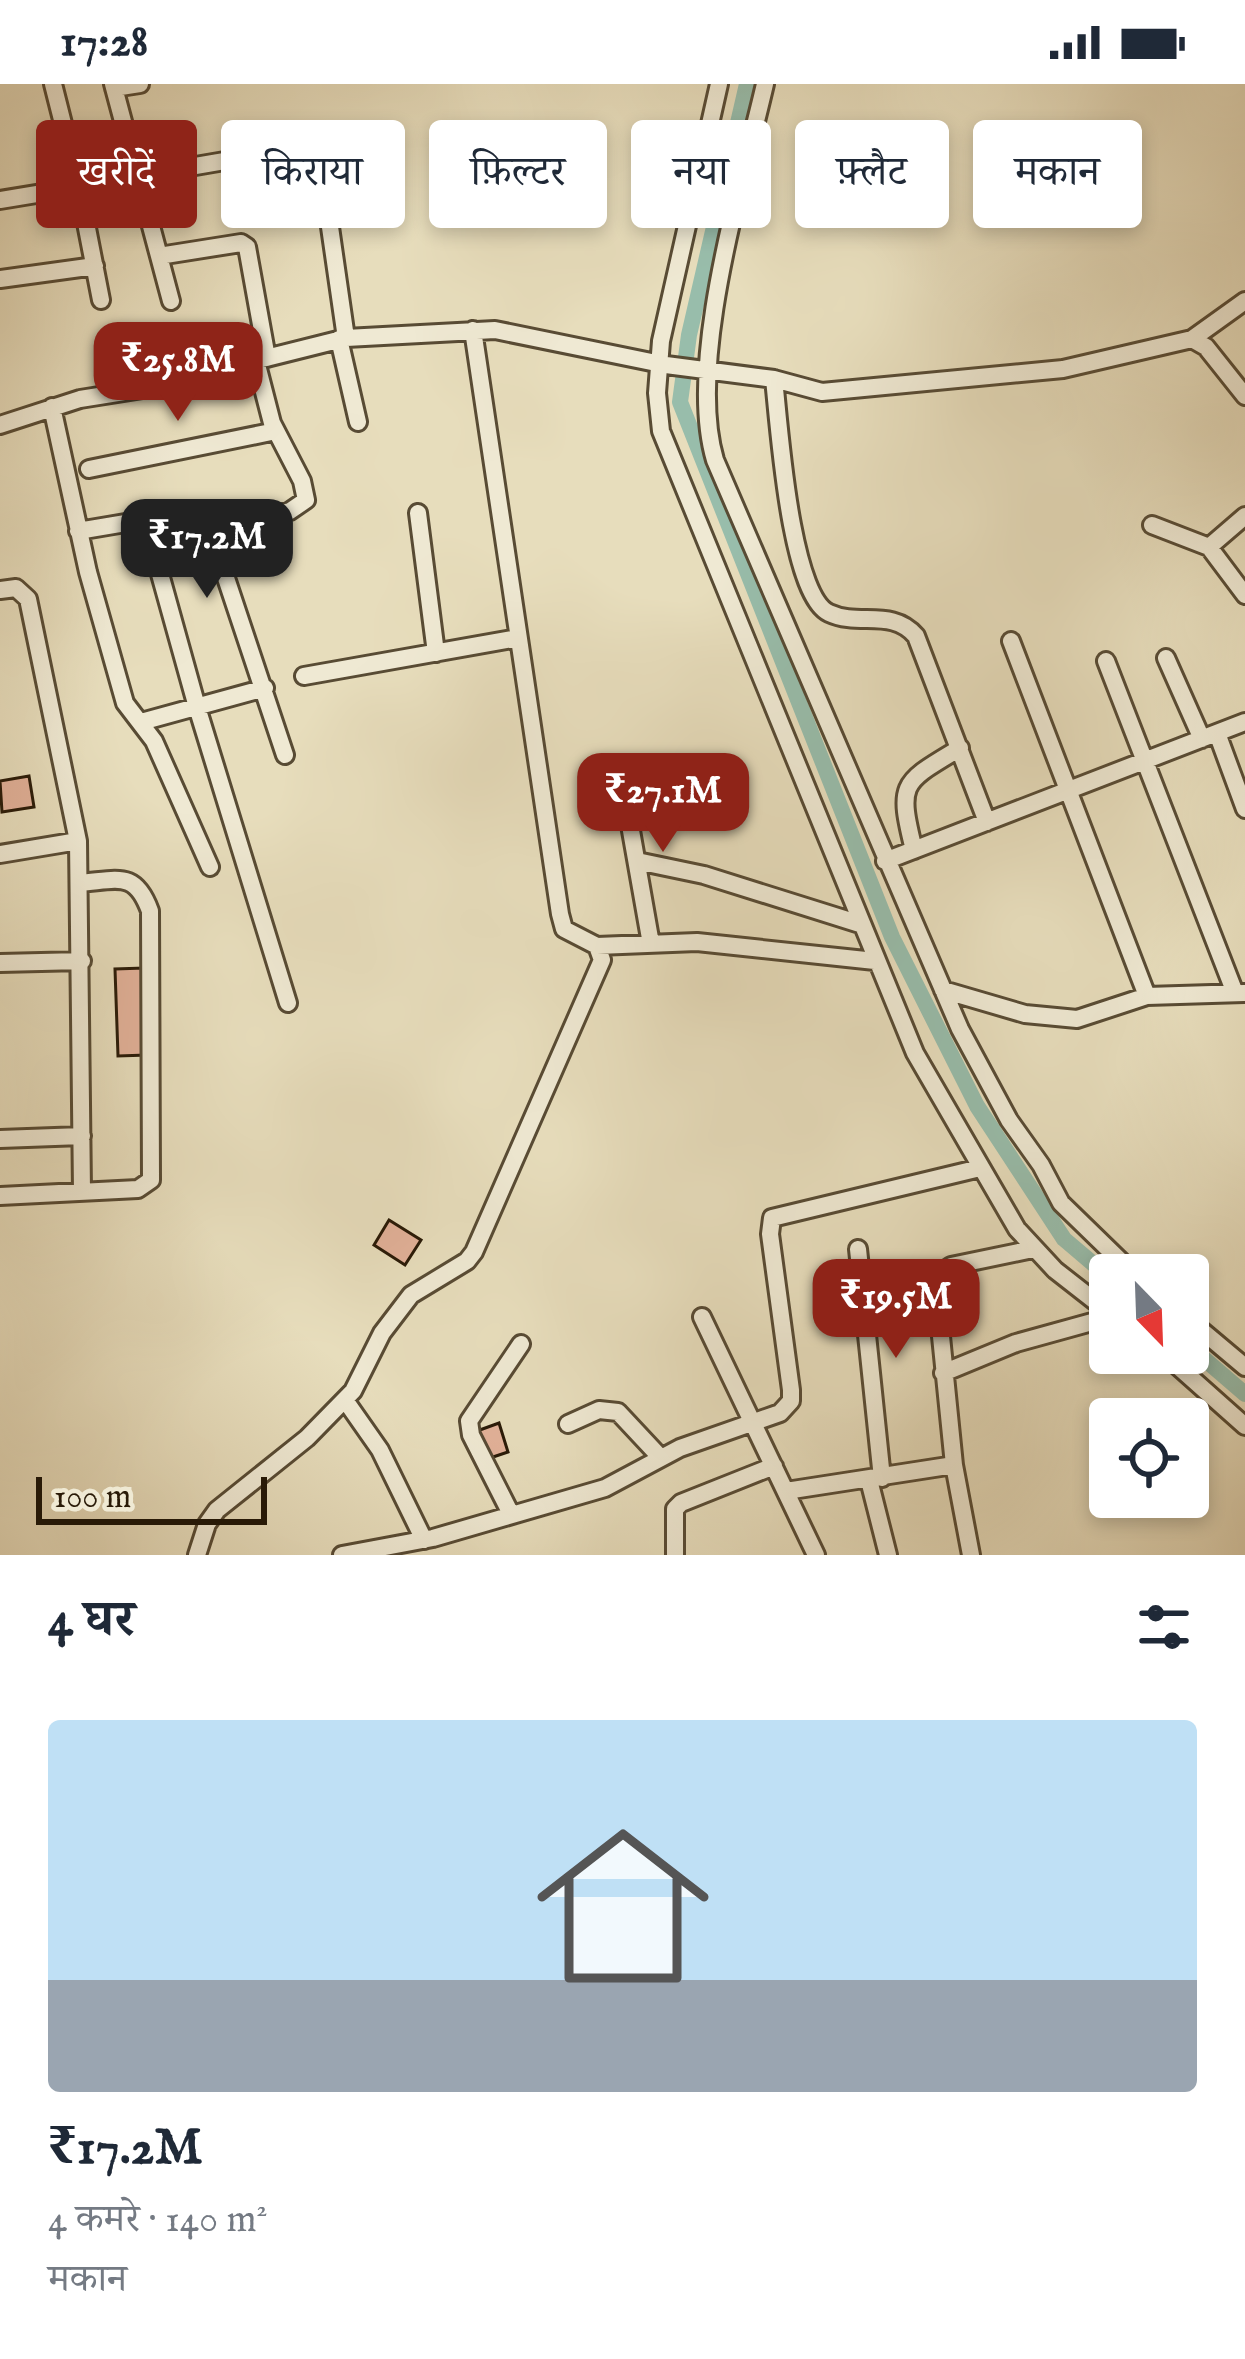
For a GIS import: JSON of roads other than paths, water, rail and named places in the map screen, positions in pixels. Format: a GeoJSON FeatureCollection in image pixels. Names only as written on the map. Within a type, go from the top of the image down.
{"type":"FeatureCollection","features":[{"type":"Feature","properties":{"kind":"street"},"geometry":{"type":"LineString","coordinates":[[52,84],[61,120]]}},
{"type":"Feature","properties":{"kind":"street"},"geometry":{"type":"LineString","coordinates":[[122,120],[113,86],[140,84]]}},
{"type":"Feature","properties":{"kind":"street"},"geometry":{"type":"LineString","coordinates":[[719,84],[680,251],[663,364],[658,416],[665,445],[915,1053],[980,1168],[1033,1249],[1089,1297]]}},
{"type":"Feature","properties":{"kind":"street"},"geometry":{"type":"LineString","coordinates":[[765,84],[703,370],[705,421],[715,460],[943,989],[1009,1120],[1061,1203],[1113,1254]]}},
{"type":"Feature","properties":{"kind":"street"},"geometry":{"type":"LineString","coordinates":[[0,200],[36,194]]}},
{"type":"Feature","properties":{"kind":"street"},"geometry":{"type":"LineString","coordinates":[[87,228],[101,300]]}},
{"type":"Feature","properties":{"kind":"street"},"geometry":{"type":"LineString","coordinates":[[151,228],[170,301]]}},
{"type":"Feature","properties":{"kind":"street"},"geometry":{"type":"LineString","coordinates":[[330,228],[358,422]]}},
{"type":"Feature","properties":{"kind":"street"},"geometry":{"type":"LineString","coordinates":[[159,256],[241,243],[247,247],[276,431],[302,481],[306,500],[290,512],[251,522]]}},
{"type":"Feature","properties":{"kind":"street"},"geometry":{"type":"LineString","coordinates":[[0,279],[95,266]]}},
{"type":"Feature","properties":{"kind":"street"},"geometry":{"type":"LineString","coordinates":[[0,425],[52,407],[343,339],[473,330],[538,337],[663,364],[773,379],[821,392],[1063,369],[1192,339],[1245,302]]}},
{"type":"Feature","properties":{"kind":"street"},"geometry":{"type":"LineString","coordinates":[[473,330],[560,914],[570,935],[597,946],[697,942],[875,961]]}},
{"type":"Feature","properties":{"kind":"street"},"geometry":{"type":"LineString","coordinates":[[1192,339],[1207,347],[1244,392]]}},
{"type":"Feature","properties":{"kind":"street"},"geometry":{"type":"LineString","coordinates":[[773,379],[792,525],[805,585],[823,610],[836,616],[895,620],[908,627],[925,657],[987,822]]}},
{"type":"Feature","properties":{"kind":"street"},"geometry":{"type":"LineString","coordinates":[[52,407],[78,531],[125,703],[154,741],[210,867]]}},
{"type":"Feature","properties":{"kind":"street"},"geometry":{"type":"LineString","coordinates":[[89,469],[276,431]]}},
{"type":"Feature","properties":{"kind":"street"},"geometry":{"type":"LineString","coordinates":[[78,531],[185,513],[206,518],[285,755]]}},
{"type":"Feature","properties":{"kind":"street"},"geometry":{"type":"LineString","coordinates":[[418,513],[436,653]]}},
{"type":"Feature","properties":{"kind":"street"},"geometry":{"type":"LineString","coordinates":[[1209,547],[1245,516]]}},
{"type":"Feature","properties":{"kind":"street"},"geometry":{"type":"LineString","coordinates":[[145,520],[288,1003]]}},
{"type":"Feature","properties":{"kind":"street"},"geometry":{"type":"LineString","coordinates":[[1152,525],[1209,547],[1245,595]]}},
{"type":"Feature","properties":{"kind":"street"},"geometry":{"type":"LineString","coordinates":[[0,590],[16,588],[28,599],[78,841],[82,1191]]}},
{"type":"Feature","properties":{"kind":"street"},"geometry":{"type":"LineString","coordinates":[[304,676],[518,638]]}},
{"type":"Feature","properties":{"kind":"street"},"geometry":{"type":"LineString","coordinates":[[1011,641],[1147,996]]}},
{"type":"Feature","properties":{"kind":"street"},"geometry":{"type":"LineString","coordinates":[[1166,658],[1245,809]]}},
{"type":"Feature","properties":{"kind":"street"},"geometry":{"type":"LineString","coordinates":[[943,989],[1025,1014],[1077,1019],[1147,996],[1240,993],[1106,661]]}},
{"type":"Feature","properties":{"kind":"street"},"geometry":{"type":"LineString","coordinates":[[141,722],[265,688]]}},
{"type":"Feature","properties":{"kind":"street"},"geometry":{"type":"LineString","coordinates":[[885,861],[1245,722]]}},
{"type":"Feature","properties":{"kind":"street"},"geometry":{"type":"LineString","coordinates":[[914,850],[905,815],[905,790],[913,778],[960,748]]}},
{"type":"Feature","properties":{"kind":"street"},"geometry":{"type":"LineString","coordinates":[[651,944],[628,791],[706,796]]}},
{"type":"Feature","properties":{"kind":"street"},"geometry":{"type":"LineString","coordinates":[[0,854],[78,841]]}},
{"type":"Feature","properties":{"kind":"street"},"geometry":{"type":"LineString","coordinates":[[637,861],[704,875],[860,924]]}},
{"type":"Feature","properties":{"kind":"street"},"geometry":{"type":"LineString","coordinates":[[0,1196],[138,1190],[151,1180],[150,911],[138,885],[121,880],[80,883]]}},
{"type":"Feature","properties":{"kind":"street"},"geometry":{"type":"LineString","coordinates":[[197,1555],[217,1510],[307,1438],[345,1400],[402,1304],[474,1252],[602,960],[597,946]]}},
{"type":"Feature","properties":{"kind":"street"},"geometry":{"type":"LineString","coordinates":[[0,963],[82,961]]}},
{"type":"Feature","properties":{"kind":"street"},"geometry":{"type":"LineString","coordinates":[[0,1139],[82,1136]]}},
{"type":"Feature","properties":{"kind":"street"},"geometry":{"type":"LineString","coordinates":[[342,1555],[424,1540],[604,1488],[661,1458],[780,1413],[791,1401],[770,1234],[772,1218],[980,1168]]}},
{"type":"Feature","properties":{"kind":"street"},"geometry":{"type":"LineString","coordinates":[[858,1249],[875,1479],[888,1555]]}},
{"type":"Feature","properties":{"kind":"street"},"geometry":{"type":"LineString","coordinates":[[971,1555],[954,1465],[935,1276],[952,1266],[1033,1249]]}},
{"type":"Feature","properties":{"kind":"street"},"geometry":{"type":"LineString","coordinates":[[702,1317],[816,1555]]}},
{"type":"Feature","properties":{"kind":"street"},"geometry":{"type":"LineString","coordinates":[[943,1373],[1016,1343],[1089,1321]]}},
{"type":"Feature","properties":{"kind":"street"},"geometry":{"type":"LineString","coordinates":[[1209,1337],[1245,1367]]}},
{"type":"Feature","properties":{"kind":"street"},"geometry":{"type":"LineString","coordinates":[[511,1514],[472,1435],[470,1421],[521,1344]]}},
{"type":"Feature","properties":{"kind":"street"},"geometry":{"type":"LineString","coordinates":[[1187,1374],[1245,1426]]}},
{"type":"Feature","properties":{"kind":"street"},"geometry":{"type":"LineString","coordinates":[[345,1400],[380,1450],[424,1540]]}},
{"type":"Feature","properties":{"kind":"street"},"geometry":{"type":"LineString","coordinates":[[568,1424],[599,1410],[618,1412],[661,1458]]}},
{"type":"Feature","properties":{"kind":"street"},"geometry":{"type":"LineString","coordinates":[[786,1491],[954,1465]]}},
{"type":"Feature","properties":{"kind":"street"},"geometry":{"type":"LineString","coordinates":[[675,1555],[674,1518],[680,1503],[774,1466]]}},
{"type":"Feature","properties":{"kind":"waterway"},"geometry":{"type":"LineString","coordinates":[[747,84],[689,335],[680,402],[892,937],[977,1106],[1064,1239],[1089,1260]]}},
{"type":"Feature","properties":{"kind":"waterway"},"geometry":{"type":"LineString","coordinates":[[1209,1363],[1245,1394]]}}]}
